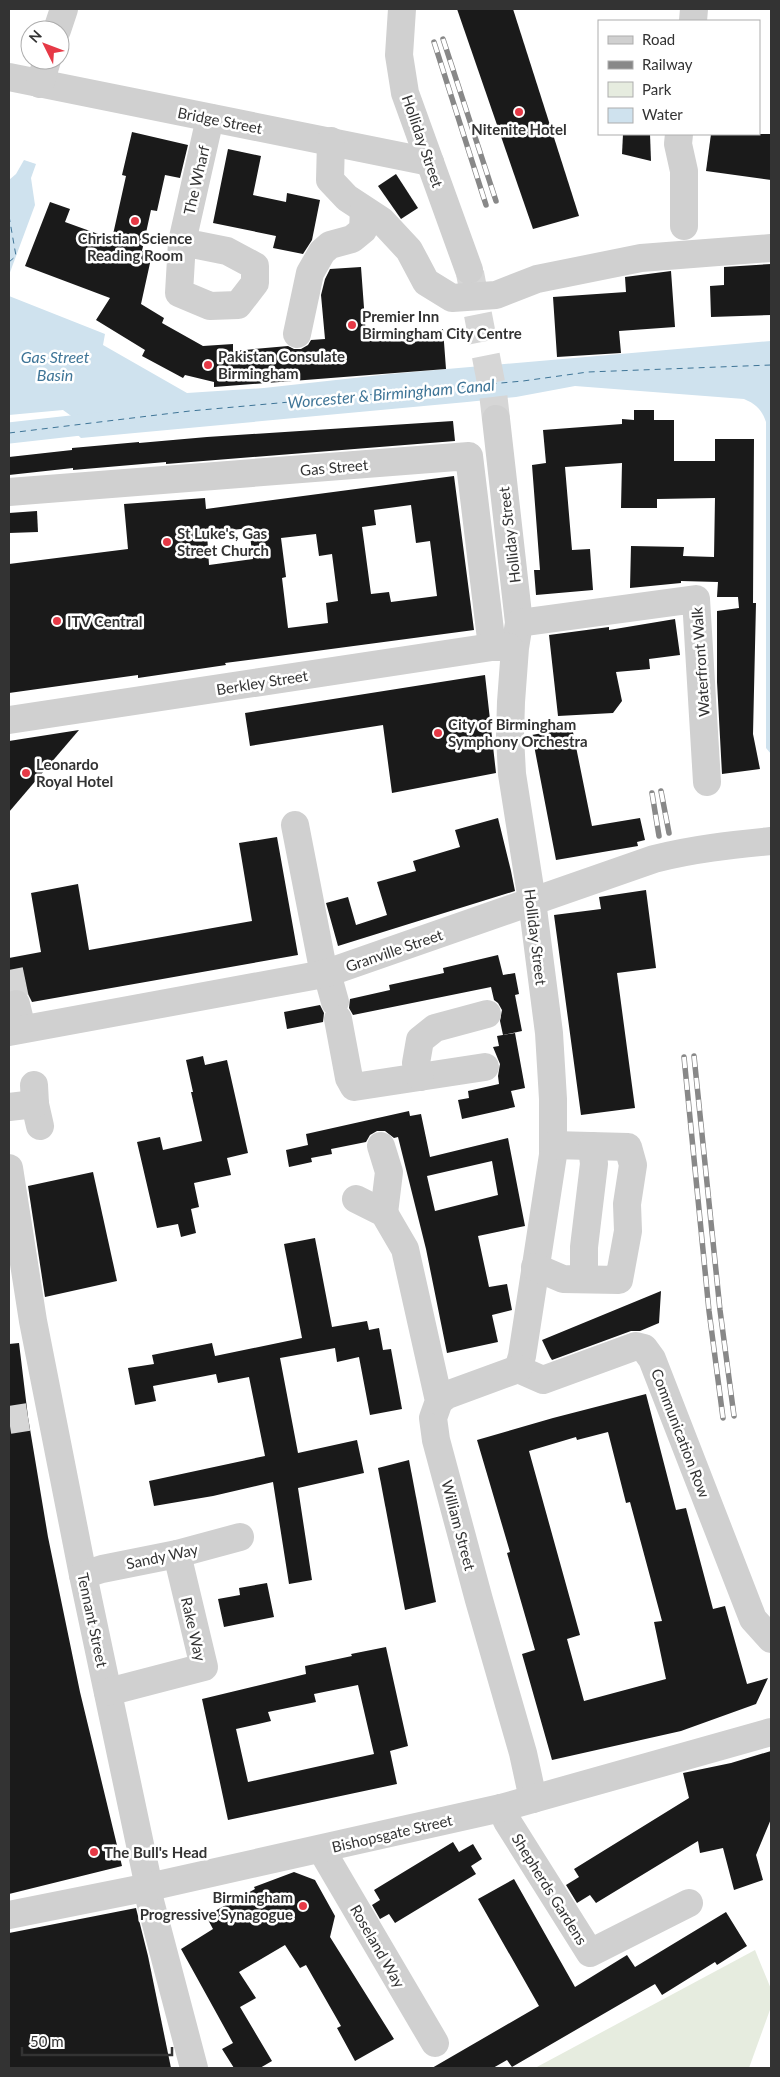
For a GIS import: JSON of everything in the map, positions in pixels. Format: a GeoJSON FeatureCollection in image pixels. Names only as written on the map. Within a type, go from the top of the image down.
{"type":"FeatureCollection","features":[{"type":"Feature","properties":{"kind":"street","name":"Holliday Street"},"geometry":{"type":"LineString","coordinates":[[402,9],[399,55],[405,93],[469,270]]}},
{"type":"Feature","properties":{"kind":"street","name":"Bridge Street"},"geometry":{"type":"LineString","coordinates":[[9,77],[44,72],[210,118],[430,162]]}},
{"type":"Feature","properties":{"kind":"street","name":"The Wharf"},"geometry":{"type":"LineString","coordinates":[[182,242],[210,118]]}},
{"type":"Feature","properties":{"kind":"street"},"geometry":{"type":"LineString","coordinates":[[680,135],[678,144],[684,171],[684,226]]}},
{"type":"Feature","properties":{"kind":"street"},"geometry":{"type":"LineString","coordinates":[[331,141],[330,180],[347,198],[382,221],[409,250],[426,282],[452,298],[496,295],[538,279],[641,258],[771,248]]}},
{"type":"Feature","properties":{"kind":"street"},"geometry":{"type":"LineString","coordinates":[[297,334],[310,273],[322,252],[330,245],[352,239],[363,230],[364,210]]}},
{"type":"Feature","properties":{"kind":"street","name":"Holliday Street"},"geometry":{"type":"LineString","coordinates":[[496,419],[509,639],[512,774],[532,901],[549,1033],[553,1099],[553,1155],[522,1356],[518,1369]]}},
{"type":"Feature","properties":{"kind":"street","name":"Gas Street"},"geometry":{"type":"LineString","coordinates":[[9,492],[468,456],[509,639]]}},
{"type":"Feature","properties":{"kind":"street","name":"Waterfront Walk"},"geometry":{"type":"LineString","coordinates":[[509,639],[696,599],[707,782]]}},
{"type":"Feature","properties":{"kind":"street","name":"Berkley Street"},"geometry":{"type":"LineString","coordinates":[[9,720],[509,639]]}},
{"type":"Feature","properties":{"kind":"street"},"geometry":{"type":"LineString","coordinates":[[295,825],[326,973],[337,1010],[349,1078],[354,1087],[485,1067]]}},
{"type":"Feature","properties":{"kind":"street","name":"Granville Street"},"geometry":{"type":"LineString","coordinates":[[16,1022],[326,973],[626,868],[683,852],[724,845],[771,842]]}},
{"type":"Feature","properties":{"kind":"street"},"geometry":{"type":"LineString","coordinates":[[420,1077],[416,1063],[420,1040],[435,1028],[487,1014]]}},
{"type":"Feature","properties":{"kind":"street"},"geometry":{"type":"LineString","coordinates":[[535,1267],[563,1279],[619,1280],[628,1231],[626,1204],[633,1165],[628,1147],[553,1145]]}},
{"type":"Feature","properties":{"kind":"street"},"geometry":{"type":"LineString","coordinates":[[356,1199],[384,1212],[389,1172],[381,1146]]}},
{"type":"Feature","properties":{"kind":"street"},"geometry":{"type":"LineString","coordinates":[[584,1280],[584,1247],[594,1164],[592,1146]]}},
{"type":"Feature","properties":{"kind":"street","name":"Tennant Street"},"geometry":{"type":"LineString","coordinates":[[9,1168],[33,1321],[39,1415],[83,1576],[149,1887],[150,1901],[194,2068]]}},
{"type":"Feature","properties":{"kind":"street","name":"William Street"},"geometry":{"type":"LineString","coordinates":[[384,1212],[404,1249],[439,1402],[433,1418],[436,1440],[479,1600],[512,1753],[533,1798]]}},
{"type":"Feature","properties":{"kind":"street","name":"Communication Row"},"geometry":{"type":"LineString","coordinates":[[518,1369],[543,1380],[636,1346],[644,1348],[652,1359],[753,1619],[771,1639]]}},
{"type":"Feature","properties":{"kind":"street"},"geometry":{"type":"LineString","coordinates":[[439,1402],[447,1395],[518,1369]]}},
{"type":"Feature","properties":{"kind":"street","name":"Sandy Way"},"geometry":{"type":"LineString","coordinates":[[83,1576],[102,1569],[177,1554],[240,1537]]}},
{"type":"Feature","properties":{"kind":"street","name":"Rake Way"},"geometry":{"type":"LineString","coordinates":[[108,1692],[204,1668],[177,1554]]}},
{"type":"Feature","properties":{"kind":"street","name":"Bishopsgate Street"},"geometry":{"type":"LineString","coordinates":[[9,1915],[149,1887],[501,1808],[771,1732]]}},
{"type":"Feature","properties":{"kind":"street","name":"Shepherds Gardens"},"geometry":{"type":"LineString","coordinates":[[501,1808],[507,1821],[590,1953],[689,1902]]}},
{"type":"Feature","properties":{"kind":"street","name":"Roseland Way"},"geometry":{"type":"LineString","coordinates":[[321,1849],[435,2044]]}},
{"type":"Feature","properties":{"kind":"green space"},"geometry":{"type":"Polygon","coordinates":[[[755,1950],[771,1989],[771,2007],[749,2068],[535,2068],[755,1950]]]}},
{"type":"Feature","properties":{"kind":"water"},"geometry":{"type":"Polygon","coordinates":[[[24,160],[36,164],[31,178],[35,205],[9,275],[9,180],[16,174],[24,160]]]}},
{"type":"Feature","properties":{"kind":"water","name":"Gas Street Basin"},"geometry":{"type":"Polygon","coordinates":[[[9,296],[105,334],[103,345],[187,393],[264,388],[390,374],[771,341],[771,754],[766,748],[766,422],[763,414],[752,403],[744,399],[575,386],[516,397],[81,438],[69,427],[74,418],[63,410],[9,415],[9,296]]]}},
{"type":"Feature","properties":{"kind":"building","name":"Nitenite Hotel"},"geometry":{"type":"Polygon","coordinates":[[[457,9],[513,9],[579,216],[533,229],[457,9]]]}},
{"type":"Feature","properties":{"kind":"building"},"geometry":{"type":"Polygon","coordinates":[[[132,132],[188,145],[180,178],[165,175],[157,211],[151,210],[142,251],[152,254],[141,304],[164,318],[162,323],[203,346],[233,344],[233,351],[288,346],[294,349],[301,349],[308,345],[311,340],[325,339],[321,295],[330,269],[361,267],[366,335],[443,329],[446,369],[214,387],[214,382],[185,375],[183,378],[142,356],[145,350],[96,320],[110,298],[25,266],[50,202],[70,209],[65,222],[112,239],[126,176],[122,175],[132,132]]]}},
{"type":"Feature","properties":{"kind":"building"},"geometry":{"type":"Polygon","coordinates":[[[771,134],[771,180],[706,171],[711,135],[771,134]]]}},
{"type":"Feature","properties":{"kind":"building"},"geometry":{"type":"Polygon","coordinates":[[[623,135],[650,135],[651,161],[622,154],[623,135]]]}},
{"type":"Feature","properties":{"kind":"building"},"geometry":{"type":"Polygon","coordinates":[[[228,149],[261,156],[253,195],[286,202],[287,193],[320,200],[312,240],[303,254],[273,248],[276,236],[213,223],[228,149]]]}},
{"type":"Feature","properties":{"kind":"building"},"geometry":{"type":"Polygon","coordinates":[[[396,174],[418,208],[401,219],[378,186],[396,174]]]}},
{"type":"Feature","properties":{"kind":"building"},"geometry":{"type":"Polygon","coordinates":[[[771,264],[771,315],[711,317],[710,286],[724,285],[724,267],[771,264]]]}},
{"type":"Feature","properties":{"kind":"building"},"geometry":{"type":"Polygon","coordinates":[[[671,271],[675,327],[619,331],[621,353],[557,357],[553,297],[626,292],[625,277],[671,271]]]}},
{"type":"Feature","properties":{"kind":"building"},"geometry":{"type":"Polygon","coordinates":[[[634,410],[654,410],[654,420],[674,420],[674,461],[715,461],[715,439],[754,439],[753,603],[756,603],[753,734],[760,769],[722,774],[717,682],[717,611],[739,608],[738,597],[717,597],[718,582],[681,581],[681,583],[630,588],[631,546],[684,547],[683,556],[714,557],[715,498],[657,499],[657,508],[621,508],[622,463],[565,467],[572,550],[590,549],[593,590],[536,595],[534,570],[540,570],[532,465],[546,463],[543,430],[622,424],[622,419],[634,420],[634,410]]]}},
{"type":"Feature","properties":{"kind":"building"},"geometry":{"type":"Polygon","coordinates":[[[453,421],[455,441],[166,464],[166,462],[73,470],[73,468],[9,475],[9,457],[72,450],[72,448],[453,421]]]}},
{"type":"Feature","properties":{"kind":"building"},"geometry":{"type":"Polygon","coordinates":[[[454,476],[474,630],[225,663],[226,665],[138,678],[138,675],[9,693],[9,564],[128,549],[124,504],[205,498],[206,509],[454,476]],[[411,505],[374,510],[376,525],[362,527],[371,594],[389,592],[391,602],[437,596],[430,541],[416,543],[411,505]],[[249,528],[207,533],[209,565],[253,559],[249,528]],[[316,534],[281,538],[286,577],[282,578],[288,628],[328,623],[326,603],[338,601],[332,554],[319,556],[316,534]]]}},
{"type":"Feature","properties":{"kind":"building"},"geometry":{"type":"Polygon","coordinates":[[[37,511],[38,532],[9,533],[9,513],[37,511]]]}},
{"type":"Feature","properties":{"kind":"building"},"geometry":{"type":"Polygon","coordinates":[[[675,619],[680,655],[649,659],[650,669],[616,672],[622,701],[613,713],[558,716],[549,635],[609,627],[609,630],[675,619]]]}},
{"type":"Feature","properties":{"kind":"building","name":"City of Birmingham Symphony Orchestra"},"geometry":{"type":"Polygon","coordinates":[[[485,675],[496,773],[392,793],[383,725],[250,746],[245,713],[485,675]]]}},
{"type":"Feature","properties":{"kind":"building"},"geometry":{"type":"Polygon","coordinates":[[[572,727],[592,826],[640,818],[645,840],[637,842],[638,846],[556,860],[532,735],[572,727]]]}},
{"type":"Feature","properties":{"kind":"building","name":"Leonardo Royal Hotel"},"geometry":{"type":"Polygon","coordinates":[[[79,730],[9,812],[9,741],[79,730]]]}},
{"type":"Feature","properties":{"kind":"building"},"geometry":{"type":"Polygon","coordinates":[[[498,818],[515,891],[338,946],[326,903],[348,897],[356,925],[387,915],[377,882],[416,871],[413,861],[460,847],[455,830],[498,818]]]}},
{"type":"Feature","properties":{"kind":"building"},"geometry":{"type":"Polygon","coordinates":[[[277,837],[298,955],[32,1002],[28,994],[21,989],[9,991],[9,958],[41,952],[31,893],[78,884],[89,950],[252,921],[239,843],[277,837]]]}},
{"type":"Feature","properties":{"kind":"building"},"geometry":{"type":"Polygon","coordinates":[[[646,890],[656,968],[617,973],[635,1108],[581,1115],[554,915],[601,909],[599,897],[646,890]]]}},
{"type":"Feature","properties":{"kind":"building"},"geometry":{"type":"Polygon","coordinates":[[[498,955],[503,975],[515,973],[519,994],[515,995],[522,1031],[503,1035],[500,1021],[502,1010],[494,1000],[491,987],[353,1015],[349,1008],[350,999],[390,990],[389,985],[444,973],[443,968],[498,955]]]}},
{"type":"Feature","properties":{"kind":"building"},"geometry":{"type":"Polygon","coordinates":[[[320,1005],[324,1013],[323,1022],[287,1029],[284,1012],[320,1005]]]}},
{"type":"Feature","properties":{"kind":"building"},"geometry":{"type":"Polygon","coordinates":[[[515,1033],[525,1088],[511,1091],[515,1107],[462,1119],[458,1100],[469,1098],[468,1091],[499,1084],[500,1064],[493,1047],[499,1046],[497,1036],[515,1033]]]}},
{"type":"Feature","properties":{"kind":"building"},"geometry":{"type":"Polygon","coordinates":[[[203,1056],[205,1065],[227,1060],[248,1153],[227,1158],[231,1175],[194,1183],[199,1207],[191,1209],[196,1233],[181,1237],[178,1224],[157,1228],[137,1142],[160,1137],[163,1150],[202,1141],[186,1060],[203,1056]]]}},
{"type":"Feature","properties":{"kind":"building"},"geometry":{"type":"Polygon","coordinates":[[[409,1111],[410,1116],[421,1114],[430,1157],[508,1138],[525,1226],[478,1236],[489,1287],[507,1284],[512,1310],[492,1315],[498,1342],[447,1353],[426,1249],[398,1137],[394,1138],[385,1131],[377,1131],[370,1135],[366,1142],[331,1149],[332,1154],[311,1158],[312,1162],[289,1167],[286,1150],[308,1145],[306,1134],[409,1111]],[[492,1161],[427,1176],[435,1211],[498,1195],[492,1161]]]}},
{"type":"Feature","properties":{"kind":"building"},"geometry":{"type":"Polygon","coordinates":[[[93,1172],[117,1281],[45,1297],[28,1186],[93,1172]]]}},
{"type":"Feature","properties":{"kind":"building"},"geometry":{"type":"Polygon","coordinates":[[[315,1238],[332,1327],[367,1321],[369,1330],[379,1328],[383,1350],[391,1349],[402,1409],[370,1415],[359,1357],[337,1362],[335,1348],[280,1358],[298,1453],[357,1440],[364,1473],[298,1488],[312,1580],[289,1584],[273,1482],[213,1496],[154,1506],[149,1481],[265,1456],[249,1377],[218,1383],[216,1374],[153,1386],[156,1401],[135,1405],[128,1368],[154,1364],[152,1355],[212,1343],[215,1356],[302,1338],[284,1244],[315,1238]]]}},
{"type":"Feature","properties":{"kind":"building"},"geometry":{"type":"Polygon","coordinates":[[[661,1291],[659,1323],[640,1331],[631,1331],[552,1360],[550,1357],[542,1340],[661,1291]]]}},
{"type":"Feature","properties":{"kind":"building"},"geometry":{"type":"Polygon","coordinates":[[[19,1343],[28,1417],[48,1537],[80,1692],[122,1866],[9,1894],[9,1344],[19,1343]]]}},
{"type":"Feature","properties":{"kind":"building"},"geometry":{"type":"Polygon","coordinates":[[[646,1394],[676,1510],[686,1508],[713,1609],[725,1606],[747,1684],[768,1678],[756,1704],[681,1731],[552,1760],[522,1654],[535,1650],[507,1553],[510,1552],[477,1440],[646,1394]],[[608,1432],[577,1440],[576,1437],[529,1451],[580,1635],[567,1639],[584,1701],[666,1679],[654,1622],[662,1621],[630,1502],[626,1503],[608,1432]]]}},
{"type":"Feature","properties":{"kind":"building"},"geometry":{"type":"Polygon","coordinates":[[[409,1460],[436,1602],[405,1610],[378,1468],[409,1460]]]}},
{"type":"Feature","properties":{"kind":"building"},"geometry":{"type":"Polygon","coordinates":[[[267,1583],[274,1617],[224,1627],[218,1599],[240,1595],[239,1588],[267,1583]]]}},
{"type":"Feature","properties":{"kind":"building"},"geometry":{"type":"Polygon","coordinates":[[[386,1647],[408,1746],[390,1751],[397,1784],[228,1820],[202,1699],[306,1674],[305,1666],[352,1656],[351,1654],[386,1647]],[[358,1685],[314,1694],[316,1702],[268,1712],[271,1721],[236,1729],[248,1782],[374,1754],[358,1685]]]}},
{"type":"Feature","properties":{"kind":"building"},"geometry":{"type":"Polygon","coordinates":[[[771,1751],[771,1819],[756,1855],[763,1880],[734,1890],[723,1848],[700,1853],[698,1841],[596,1903],[590,1895],[577,1903],[566,1885],[579,1877],[574,1869],[689,1798],[683,1773],[731,1763],[771,1751]]]}},
{"type":"Feature","properties":{"kind":"building"},"geometry":{"type":"Polygon","coordinates":[[[453,1842],[459,1852],[473,1844],[482,1859],[471,1866],[476,1874],[395,1923],[389,1914],[380,1919],[372,1905],[380,1900],[374,1890],[453,1842]]]}},
{"type":"Feature","properties":{"kind":"building"},"geometry":{"type":"Polygon","coordinates":[[[294,1872],[315,1880],[335,1916],[330,1937],[394,2039],[355,2061],[337,2028],[341,2026],[306,1965],[300,1968],[285,1945],[239,1972],[256,1998],[240,2007],[272,2061],[260,2068],[234,2068],[222,2049],[233,2043],[181,1949],[213,1929],[206,1916],[255,1889],[254,1887],[294,1872]]]}},
{"type":"Feature","properties":{"kind":"building"},"geometry":{"type":"Polygon","coordinates":[[[514,1879],[575,1987],[627,1955],[635,1967],[726,1912],[747,1946],[717,1965],[715,1962],[662,1995],[655,1984],[512,2067],[507,2060],[493,2068],[432,2068],[539,2006],[478,1899],[514,1879]]]}},
{"type":"Feature","properties":{"kind":"building"},"geometry":{"type":"Polygon","coordinates":[[[136,1908],[171,2068],[9,2068],[9,1933],[136,1908]]]}},
{"type":"Feature","properties":{"kind":"waterway","name":"Worcester & Birmingham Canal"},"geometry":{"type":"LineString","coordinates":[[9,433],[98,423]]}},
{"type":"Feature","properties":{"kind":"ferry route"},"geometry":{"type":"LineString","coordinates":[[9,216],[16,256],[9,262]]}},
{"type":"Feature","properties":{"kind":"ferry route"},"geometry":{"type":"LineString","coordinates":[[9,433],[190,411],[523,381],[588,372],[771,365]]}},
{"type":"Feature","properties":{"kind":"tunnel"},"geometry":{"type":"LineString","coordinates":[[470,273],[493,393],[496,419]]}},
{"type":"Feature","properties":{"kind":"tunnel"},"geometry":{"type":"LineString","coordinates":[[9,970],[16,1004]]}},
{"type":"Feature","properties":{"kind":"tunnel"},"geometry":{"type":"LineString","coordinates":[[9,1420],[28,1417]]}},
{"type":"Feature","properties":{"kind":"railway"},"geometry":{"type":"LineString","coordinates":[[443,39],[496,201]]}},
{"type":"Feature","properties":{"kind":"railway"},"geometry":{"type":"LineString","coordinates":[[434,42],[486,205]]}},
{"type":"Feature","properties":{"kind":"railway"},"geometry":{"type":"LineString","coordinates":[[661,791],[669,833]]}},
{"type":"Feature","properties":{"kind":"railway"},"geometry":{"type":"LineString","coordinates":[[652,793],[659,836]]}},
{"type":"Feature","properties":{"kind":"railway"},"geometry":{"type":"LineString","coordinates":[[694,1056],[720,1310],[734,1416]]}},
{"type":"Feature","properties":{"kind":"railway"},"geometry":{"type":"LineString","coordinates":[[684,1057],[709,1311],[723,1418]]}},
{"type":"Feature","properties":{"kind":"place","name":"Nitenite Hotel"},"geometry":{"type":"Point","coordinates":[519,112]}},
{"type":"Feature","properties":{"kind":"place","name":"Christian Science Reading Room"},"geometry":{"type":"Point","coordinates":[135,221]}},
{"type":"Feature","properties":{"kind":"place","name":"Premier Inn Birmingham City Centre"},"geometry":{"type":"Point","coordinates":[352,325]}},
{"type":"Feature","properties":{"kind":"place","name":"Pakistan Consulate Birmingham"},"geometry":{"type":"Point","coordinates":[208,365]}},
{"type":"Feature","properties":{"kind":"place","name":"St Luke's, Gas Street Church"},"geometry":{"type":"Point","coordinates":[167,542]}},
{"type":"Feature","properties":{"kind":"place","name":"ITV Central"},"geometry":{"type":"Point","coordinates":[57,621]}},
{"type":"Feature","properties":{"kind":"place","name":"City of Birmingham Symphony Orchestra"},"geometry":{"type":"Point","coordinates":[438,733]}},
{"type":"Feature","properties":{"kind":"place","name":"Leonardo Royal Hotel"},"geometry":{"type":"Point","coordinates":[26,773]}},
{"type":"Feature","properties":{"kind":"place","name":"The Bull's Head"},"geometry":{"type":"Point","coordinates":[94,1852]}},
{"type":"Feature","properties":{"kind":"place","name":"Birmingham Progressive Synagogue"},"geometry":{"type":"Point","coordinates":[303,1906]}}]}
